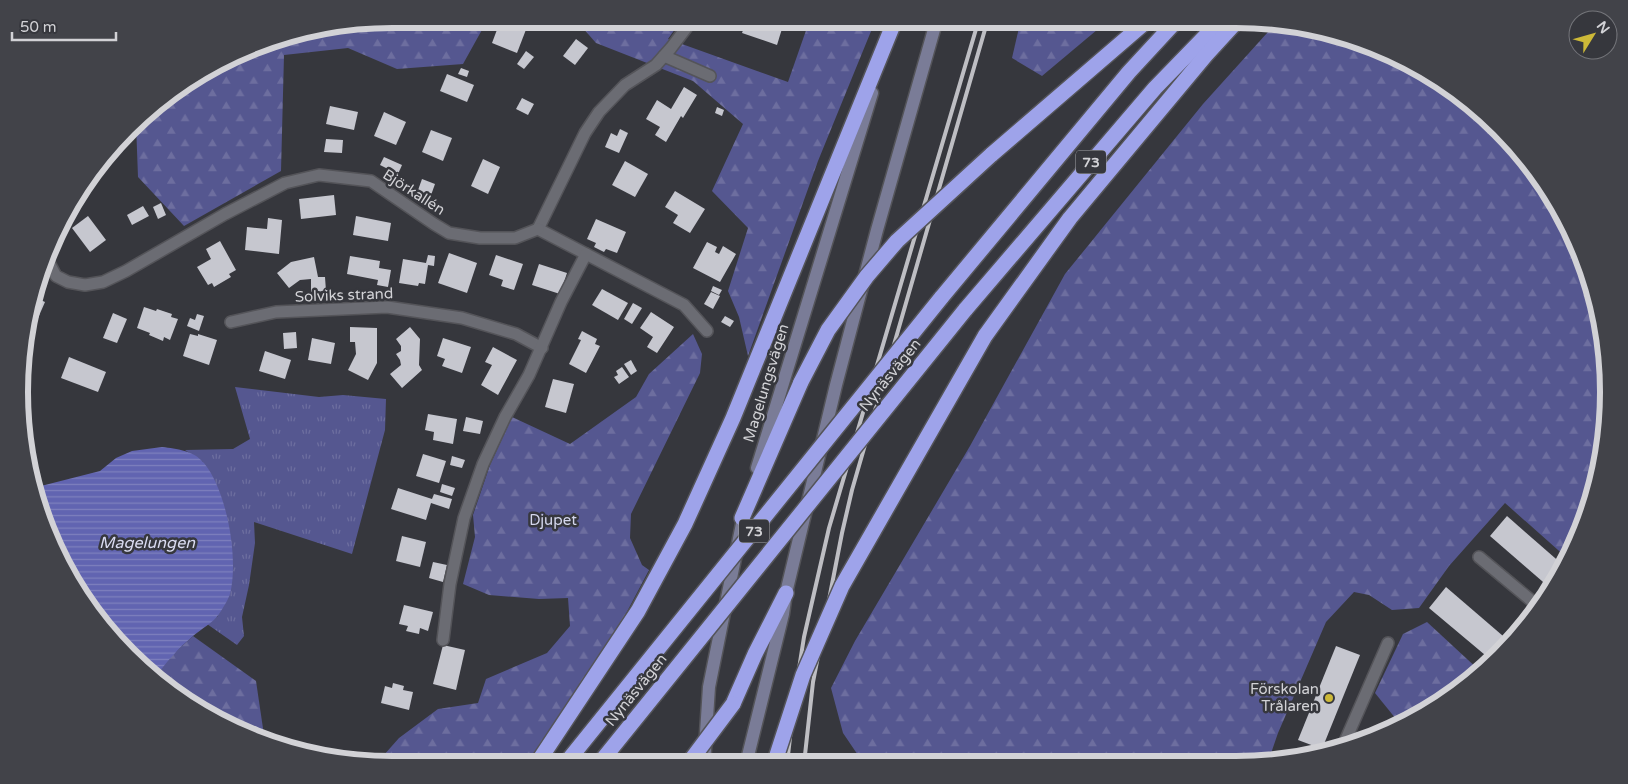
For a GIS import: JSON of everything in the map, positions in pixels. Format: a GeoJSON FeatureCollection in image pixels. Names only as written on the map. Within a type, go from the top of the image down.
{"type":"FeatureCollection","features":[{"type":"Feature","properties":{"kind":"highway"},"geometry":{"type":"LineString","coordinates":[[542,756],[638,611],[685,524],[733,418],[892,28]]}},
{"type":"Feature","properties":{"kind":"highway"},"geometry":{"type":"LineString","coordinates":[[742,518],[801,382],[828,330],[867,276],[897,241],[991,155],[1139,28]]}},
{"type":"Feature","properties":{"kind":"highway","name":"Nynäsvägen"},"geometry":{"type":"LineString","coordinates":[[572,756],[941,298],[1129,72],[1170,28]]}},
{"type":"Feature","properties":{"kind":"highway","name":"Nynäsvägen"},"geometry":{"type":"LineString","coordinates":[[604,756],[965,310],[1154,88],[1213,28]]}},
{"type":"Feature","properties":{"kind":"highway"},"geometry":{"type":"LineString","coordinates":[[777,756],[803,675],[842,586],[985,336],[1070,218],[1231,28]]}},
{"type":"Feature","properties":{"kind":"highway"},"geometry":{"type":"LineString","coordinates":[[694,756],[733,704],[755,654],[786,593]]}},
{"type":"Feature","properties":{"kind":"street"},"geometry":{"type":"LineString","coordinates":[[686,28],[656,65],[625,85],[599,112],[585,133],[538,229],[684,305],[707,332]]}},
{"type":"Feature","properties":{"kind":"street","name":"Magelungsvägen"},"geometry":{"type":"LineString","coordinates":[[705,756],[709,687],[742,518],[892,28]]}},
{"type":"Feature","properties":{"kind":"street"},"geometry":{"type":"LineString","coordinates":[[748,756],[836,386],[877,230],[934,28]]}},
{"type":"Feature","properties":{"kind":"street"},"geometry":{"type":"LineString","coordinates":[[664,56],[710,76]]}},
{"type":"Feature","properties":{"kind":"street","name":"Björkallén"},"geometry":{"type":"LineString","coordinates":[[50,266],[56,276],[68,282],[85,285],[103,282],[126,272],[224,214],[285,183],[319,175],[371,182],[449,232],[480,238],[514,238],[538,229]]}},
{"type":"Feature","properties":{"kind":"street"},"geometry":{"type":"LineString","coordinates":[[443,640],[450,584],[464,518],[483,464],[542,348],[561,302],[586,254]]}},
{"type":"Feature","properties":{"kind":"street","name":"Solviks strand"},"geometry":{"type":"LineString","coordinates":[[232,322],[276,312],[387,307],[462,318],[516,334],[542,348]]}},
{"type":"Feature","properties":{"kind":"street"},"geometry":{"type":"LineString","coordinates":[[1479,557],[1534,602]]}},
{"type":"Feature","properties":{"kind":"street"},"geometry":{"type":"LineString","coordinates":[[1346,739],[1388,643]]}},
{"type":"Feature","properties":{"kind":"green space"},"geometry":{"type":"Polygon","coordinates":[[[368,28],[483,28],[463,64],[397,69],[348,48],[284,55],[281,171],[184,226],[138,177],[136,132],[189,89],[210,76],[253,55],[298,40],[368,28]]]}},
{"type":"Feature","properties":{"kind":"green space"},"geometry":{"type":"Polygon","coordinates":[[[583,28],[676,28],[668,39],[788,82],[807,28],[872,28],[818,161],[748,356],[739,317],[728,291],[748,228],[712,191],[743,124],[693,81],[596,43],[583,28]]]}},
{"type":"Feature","properties":{"kind":"green space"},"geometry":{"type":"Polygon","coordinates":[[[1019,28],[1099,28],[1042,76],[1012,58],[1019,28]]]}},
{"type":"Feature","properties":{"kind":"green space"},"geometry":{"type":"Polygon","coordinates":[[[1270,29],[1307,35],[1330,40],[1375,55],[1418,76],[1439,89],[1494,134],[1525,170],[1552,210],[1573,253],[1588,298],[1600,368],[1600,416],[1593,463],[1581,509],[1562,554],[1505,503],[1449,566],[1419,608],[1392,610],[1369,595],[1354,592],[1326,622],[1271,755],[859,756],[843,733],[831,688],[855,641],[970,446],[1065,274],[1203,104],[1270,29]]]}},
{"type":"Feature","properties":{"kind":"green space","name":"Djupet"},"geometry":{"type":"Polygon","coordinates":[[[693,334],[702,354],[700,373],[631,514],[630,538],[642,565],[649,570],[621,623],[575,697],[532,756],[383,756],[399,738],[438,709],[478,703],[486,679],[547,653],[570,626],[568,598],[539,599],[489,595],[463,584],[475,537],[473,515],[490,465],[512,417],[570,444],[636,397],[649,374],[693,334]]]}},
{"type":"Feature","properties":{"kind":"green space"},"geometry":{"type":"Polygon","coordinates":[[[235,387],[319,397],[343,395],[386,399],[385,430],[352,554],[254,522],[255,543],[242,617],[244,636],[237,645],[207,624],[218,616],[203,462],[185,450],[233,449],[250,439],[235,387]]]}},
{"type":"Feature","properties":{"kind":"green space"},"geometry":{"type":"Polygon","coordinates":[[[1427,622],[1475,667],[1439,695],[1397,719],[1375,693],[1403,634],[1427,622]]]}},
{"type":"Feature","properties":{"kind":"green space"},"geometry":{"type":"Polygon","coordinates":[[[193,636],[256,681],[264,733],[210,708],[170,681],[159,672],[167,660],[193,636]]]}},
{"type":"Feature","properties":{"kind":"water","name":"Magelungen"},"geometry":{"type":"Polygon","coordinates":[[[162,447],[184,451],[200,459],[212,475],[219,490],[225,508],[232,545],[232,579],[227,601],[214,620],[177,651],[159,672],[134,650],[89,595],[76,574],[55,531],[40,485],[100,471],[116,458],[132,451],[162,447]]]}},
{"type":"Feature","properties":{"kind":"building"},"geometry":{"type":"Polygon","coordinates":[[[498,28],[527,28],[517,53],[492,43],[498,28]]]}},
{"type":"Feature","properties":{"kind":"building"},"geometry":{"type":"Polygon","coordinates":[[[744,28],[782,28],[777,45],[742,33],[744,28]]]}},
{"type":"Feature","properties":{"kind":"building"},"geometry":{"type":"Polygon","coordinates":[[[576,39],[588,48],[575,65],[563,56],[576,39]]]}},
{"type":"Feature","properties":{"kind":"building"},"geometry":{"type":"Polygon","coordinates":[[[526,51],[534,57],[524,69],[517,64],[526,51]]]}},
{"type":"Feature","properties":{"kind":"building"},"geometry":{"type":"Polygon","coordinates":[[[461,68],[469,71],[467,77],[458,74],[461,68]]]}},
{"type":"Feature","properties":{"kind":"building"},"geometry":{"type":"Polygon","coordinates":[[[447,74],[474,85],[467,102],[440,91],[447,74]]]}},
{"type":"Feature","properties":{"kind":"building"},"geometry":{"type":"Polygon","coordinates":[[[684,87],[697,95],[683,118],[681,116],[666,142],[655,135],[660,127],[646,119],[657,100],[671,109],[684,87]]]}},
{"type":"Feature","properties":{"kind":"building"},"geometry":{"type":"Polygon","coordinates":[[[522,98],[534,104],[528,115],[516,109],[522,98]]]}},
{"type":"Feature","properties":{"kind":"building"},"geometry":{"type":"Polygon","coordinates":[[[330,106],[358,112],[354,130],[326,124],[330,106]]]}},
{"type":"Feature","properties":{"kind":"building"},"geometry":{"type":"Polygon","coordinates":[[[717,107],[724,110],[722,116],[715,113],[717,107]]]}},
{"type":"Feature","properties":{"kind":"building"},"geometry":{"type":"Polygon","coordinates":[[[384,112],[406,122],[396,145],[374,136],[384,112]]]}},
{"type":"Feature","properties":{"kind":"building"},"geometry":{"type":"Polygon","coordinates":[[[620,129],[628,133],[619,153],[605,147],[611,133],[617,136],[620,129]]]}},
{"type":"Feature","properties":{"kind":"building"},"geometry":{"type":"Polygon","coordinates":[[[431,130],[452,138],[443,161],[422,152],[431,130]]]}},
{"type":"Feature","properties":{"kind":"building"},"geometry":{"type":"Polygon","coordinates":[[[326,139],[343,140],[342,153],[324,152],[326,139]]]}},
{"type":"Feature","properties":{"kind":"building"},"geometry":{"type":"Polygon","coordinates":[[[384,157],[402,165],[398,174],[380,165],[384,157]]]}},
{"type":"Feature","properties":{"kind":"building"},"geometry":{"type":"Polygon","coordinates":[[[483,159],[500,167],[488,194],[471,186],[483,159]]]}},
{"type":"Feature","properties":{"kind":"building"},"geometry":{"type":"Polygon","coordinates":[[[625,161],[648,174],[635,197],[612,185],[625,161]]]}},
{"type":"Feature","properties":{"kind":"building"},"geometry":{"type":"Polygon","coordinates":[[[422,179],[435,184],[430,198],[417,193],[422,179]]]}},
{"type":"Feature","properties":{"kind":"building"},"geometry":{"type":"Polygon","coordinates":[[[675,191],[705,209],[690,233],[673,223],[678,215],[665,207],[675,191]]]}},
{"type":"Feature","properties":{"kind":"building"},"geometry":{"type":"Polygon","coordinates":[[[334,195],[336,215],[301,219],[299,199],[334,195]]]}},
{"type":"Feature","properties":{"kind":"building"},"geometry":{"type":"Polygon","coordinates":[[[161,203],[166,215],[158,219],[153,207],[161,203]]]}},
{"type":"Feature","properties":{"kind":"building"},"geometry":{"type":"Polygon","coordinates":[[[143,206],[149,216],[132,225],[127,215],[143,206]]]}},
{"type":"Feature","properties":{"kind":"building"},"geometry":{"type":"Polygon","coordinates":[[[88,216],[106,240],[90,252],[72,228],[88,216]]]}},
{"type":"Feature","properties":{"kind":"building"},"geometry":{"type":"Polygon","coordinates":[[[356,216],[391,223],[388,241],[353,235],[356,216]]]}},
{"type":"Feature","properties":{"kind":"building"},"geometry":{"type":"Polygon","coordinates":[[[268,218],[282,220],[279,254],[245,250],[247,227],[267,229],[268,218]]]}},
{"type":"Feature","properties":{"kind":"building"},"geometry":{"type":"Polygon","coordinates":[[[596,219],[626,232],[617,253],[606,249],[604,252],[594,247],[596,243],[587,239],[596,219]]]}},
{"type":"Feature","properties":{"kind":"building"},"geometry":{"type":"Polygon","coordinates":[[[220,241],[236,270],[229,274],[231,277],[214,287],[212,283],[208,285],[197,267],[211,259],[206,249],[220,241]]]}},
{"type":"Feature","properties":{"kind":"building"},"geometry":{"type":"Polygon","coordinates":[[[707,242],[717,247],[715,252],[719,254],[723,246],[736,254],[720,282],[693,268],[707,242]]]}},
{"type":"Feature","properties":{"kind":"building"},"geometry":{"type":"Polygon","coordinates":[[[449,253],[477,263],[467,293],[438,283],[449,253]]]}},
{"type":"Feature","properties":{"kind":"building"},"geometry":{"type":"Polygon","coordinates":[[[428,255],[435,256],[434,266],[428,265],[425,284],[419,283],[418,286],[399,283],[403,259],[426,263],[428,255]]]}},
{"type":"Feature","properties":{"kind":"building"},"geometry":{"type":"Polygon","coordinates":[[[496,255],[523,264],[514,290],[501,286],[503,280],[489,275],[496,255]]]}},
{"type":"Feature","properties":{"kind":"building"},"geometry":{"type":"Polygon","coordinates":[[[350,256],[380,261],[379,268],[391,270],[388,287],[377,285],[378,280],[347,274],[350,256]]]}},
{"type":"Feature","properties":{"kind":"building"},"geometry":{"type":"Polygon","coordinates":[[[314,257],[318,277],[325,277],[326,291],[311,292],[311,279],[300,280],[289,288],[277,273],[291,262],[314,257]]]}},
{"type":"Feature","properties":{"kind":"building"},"geometry":{"type":"Polygon","coordinates":[[[539,264],[567,273],[560,294],[532,285],[539,264]]]}},
{"type":"Feature","properties":{"kind":"building"},"geometry":{"type":"Polygon","coordinates":[[[713,286],[722,290],[719,295],[711,291],[713,286]]]}},
{"type":"Feature","properties":{"kind":"building"},"geometry":{"type":"Polygon","coordinates":[[[602,289],[628,303],[618,320],[592,305],[602,289]]]}},
{"type":"Feature","properties":{"kind":"building"},"geometry":{"type":"Polygon","coordinates":[[[711,292],[720,296],[713,309],[704,304],[711,292]]]}},
{"type":"Feature","properties":{"kind":"building"},"geometry":{"type":"Polygon","coordinates":[[[40,300],[45,302],[35,325],[35,321],[40,300]]]}},
{"type":"Feature","properties":{"kind":"building"},"geometry":{"type":"Polygon","coordinates":[[[633,303],[642,308],[632,324],[624,319],[633,303]]]}},
{"type":"Feature","properties":{"kind":"building"},"geometry":{"type":"Polygon","coordinates":[[[144,307],[172,314],[171,317],[178,319],[170,340],[164,337],[163,341],[137,328],[144,307]]]}},
{"type":"Feature","properties":{"kind":"building"},"geometry":{"type":"Polygon","coordinates":[[[651,312],[674,327],[657,353],[647,347],[653,337],[640,328],[651,312]]]}},
{"type":"Feature","properties":{"kind":"building"},"geometry":{"type":"Polygon","coordinates":[[[113,313],[127,319],[117,343],[103,338],[113,313]]]}},
{"type":"Feature","properties":{"kind":"building"},"geometry":{"type":"Polygon","coordinates":[[[197,314],[204,316],[199,331],[187,326],[190,318],[195,320],[197,314]]]}},
{"type":"Feature","properties":{"kind":"building"},"geometry":{"type":"Polygon","coordinates":[[[725,316],[734,321],[730,327],[721,322],[725,316]]]}},
{"type":"Feature","properties":{"kind":"building"},"geometry":{"type":"Polygon","coordinates":[[[350,327],[377,328],[377,363],[368,380],[348,370],[356,354],[355,342],[350,342],[350,327]]]}},
{"type":"Feature","properties":{"kind":"building"},"geometry":{"type":"Polygon","coordinates":[[[410,327],[420,339],[419,365],[422,370],[402,388],[390,374],[401,365],[396,354],[401,351],[401,346],[396,339],[410,327]]]}},
{"type":"Feature","properties":{"kind":"building"},"geometry":{"type":"Polygon","coordinates":[[[582,331],[597,339],[595,344],[600,346],[586,373],[569,364],[581,340],[578,339],[582,331]]]}},
{"type":"Feature","properties":{"kind":"building"},"geometry":{"type":"Polygon","coordinates":[[[296,332],[297,348],[284,349],[283,333],[296,332]]]}},
{"type":"Feature","properties":{"kind":"building"},"geometry":{"type":"Polygon","coordinates":[[[190,334],[198,336],[198,334],[217,340],[209,365],[183,356],[190,334]]]}},
{"type":"Feature","properties":{"kind":"building"},"geometry":{"type":"Polygon","coordinates":[[[312,338],[335,343],[331,364],[308,360],[312,338]]]}},
{"type":"Feature","properties":{"kind":"building"},"geometry":{"type":"Polygon","coordinates":[[[443,338],[471,347],[462,373],[442,366],[445,359],[437,356],[443,338]]]}},
{"type":"Feature","properties":{"kind":"building"},"geometry":{"type":"Polygon","coordinates":[[[493,347],[517,360],[498,395],[481,385],[492,365],[485,362],[493,347]]]}},
{"type":"Feature","properties":{"kind":"building"},"geometry":{"type":"Polygon","coordinates":[[[265,351],[291,360],[285,379],[259,371],[265,351]]]}},
{"type":"Feature","properties":{"kind":"building"},"geometry":{"type":"Polygon","coordinates":[[[69,357],[106,372],[98,392],[61,378],[69,357]]]}},
{"type":"Feature","properties":{"kind":"building"},"geometry":{"type":"Polygon","coordinates":[[[631,360],[637,371],[631,375],[624,364],[631,360]]]}},
{"type":"Feature","properties":{"kind":"building"},"geometry":{"type":"Polygon","coordinates":[[[622,367],[629,377],[619,384],[614,377],[618,375],[616,371],[622,367]]]}},
{"type":"Feature","properties":{"kind":"building"},"geometry":{"type":"Polygon","coordinates":[[[553,379],[574,384],[566,413],[545,407],[553,379]]]}},
{"type":"Feature","properties":{"kind":"building"},"geometry":{"type":"Polygon","coordinates":[[[428,414],[457,419],[453,444],[433,440],[434,432],[425,430],[428,414]]]}},
{"type":"Feature","properties":{"kind":"building"},"geometry":{"type":"Polygon","coordinates":[[[466,417],[483,421],[480,434],[463,431],[466,417]]]}},
{"type":"Feature","properties":{"kind":"building"},"geometry":{"type":"Polygon","coordinates":[[[423,454],[446,461],[439,483],[416,476],[423,454]]]}},
{"type":"Feature","properties":{"kind":"building"},"geometry":{"type":"Polygon","coordinates":[[[452,456],[465,460],[462,468],[450,465],[452,456]]]}},
{"type":"Feature","properties":{"kind":"building"},"geometry":{"type":"Polygon","coordinates":[[[442,484],[455,488],[452,496],[440,492],[442,484]]]}},
{"type":"Feature","properties":{"kind":"building"},"geometry":{"type":"Polygon","coordinates":[[[398,488],[432,499],[434,494],[452,499],[449,509],[431,503],[426,520],[391,509],[398,488]]]}},
{"type":"Feature","properties":{"kind":"building"},"geometry":{"type":"Polygon","coordinates":[[[1507,516],[1559,561],[1546,584],[1490,536],[1507,516]]]}},
{"type":"Feature","properties":{"kind":"building"},"geometry":{"type":"Polygon","coordinates":[[[402,536],[426,542],[420,567],[396,561],[402,536]]]}},
{"type":"Feature","properties":{"kind":"building"},"geometry":{"type":"Polygon","coordinates":[[[433,562],[447,565],[443,582],[429,578],[433,562]]]}},
{"type":"Feature","properties":{"kind":"building"},"geometry":{"type":"Polygon","coordinates":[[[1446,587],[1505,638],[1487,656],[1429,608],[1446,587]]]}},
{"type":"Feature","properties":{"kind":"building"},"geometry":{"type":"Polygon","coordinates":[[[404,605],[433,612],[428,631],[420,628],[419,634],[406,631],[408,626],[399,624],[404,605]]]}},
{"type":"Feature","properties":{"kind":"building"},"geometry":{"type":"Polygon","coordinates":[[[443,645],[465,650],[456,690],[433,684],[443,645]]]}},
{"type":"Feature","properties":{"kind":"building","name":"Förskolan Trålaren"},"geometry":{"type":"Polygon","coordinates":[[[1336,646],[1360,655],[1323,745],[1316,747],[1298,740],[1336,646]]]}},
{"type":"Feature","properties":{"kind":"building"},"geometry":{"type":"Polygon","coordinates":[[[393,683],[404,686],[403,690],[413,692],[409,710],[381,703],[385,686],[392,688],[393,683]]]}},
{"type":"Feature","properties":{"kind":"railway"},"geometry":{"type":"LineString","coordinates":[[788,756],[804,637],[829,528],[976,28]]}},
{"type":"Feature","properties":{"kind":"railway"},"geometry":{"type":"LineString","coordinates":[[805,756],[813,682],[852,490],[985,28]]}},
{"type":"Feature","properties":{"kind":"place","name":"Förskolan Trålaren"},"geometry":{"type":"Point","coordinates":[1329,698]}}]}
